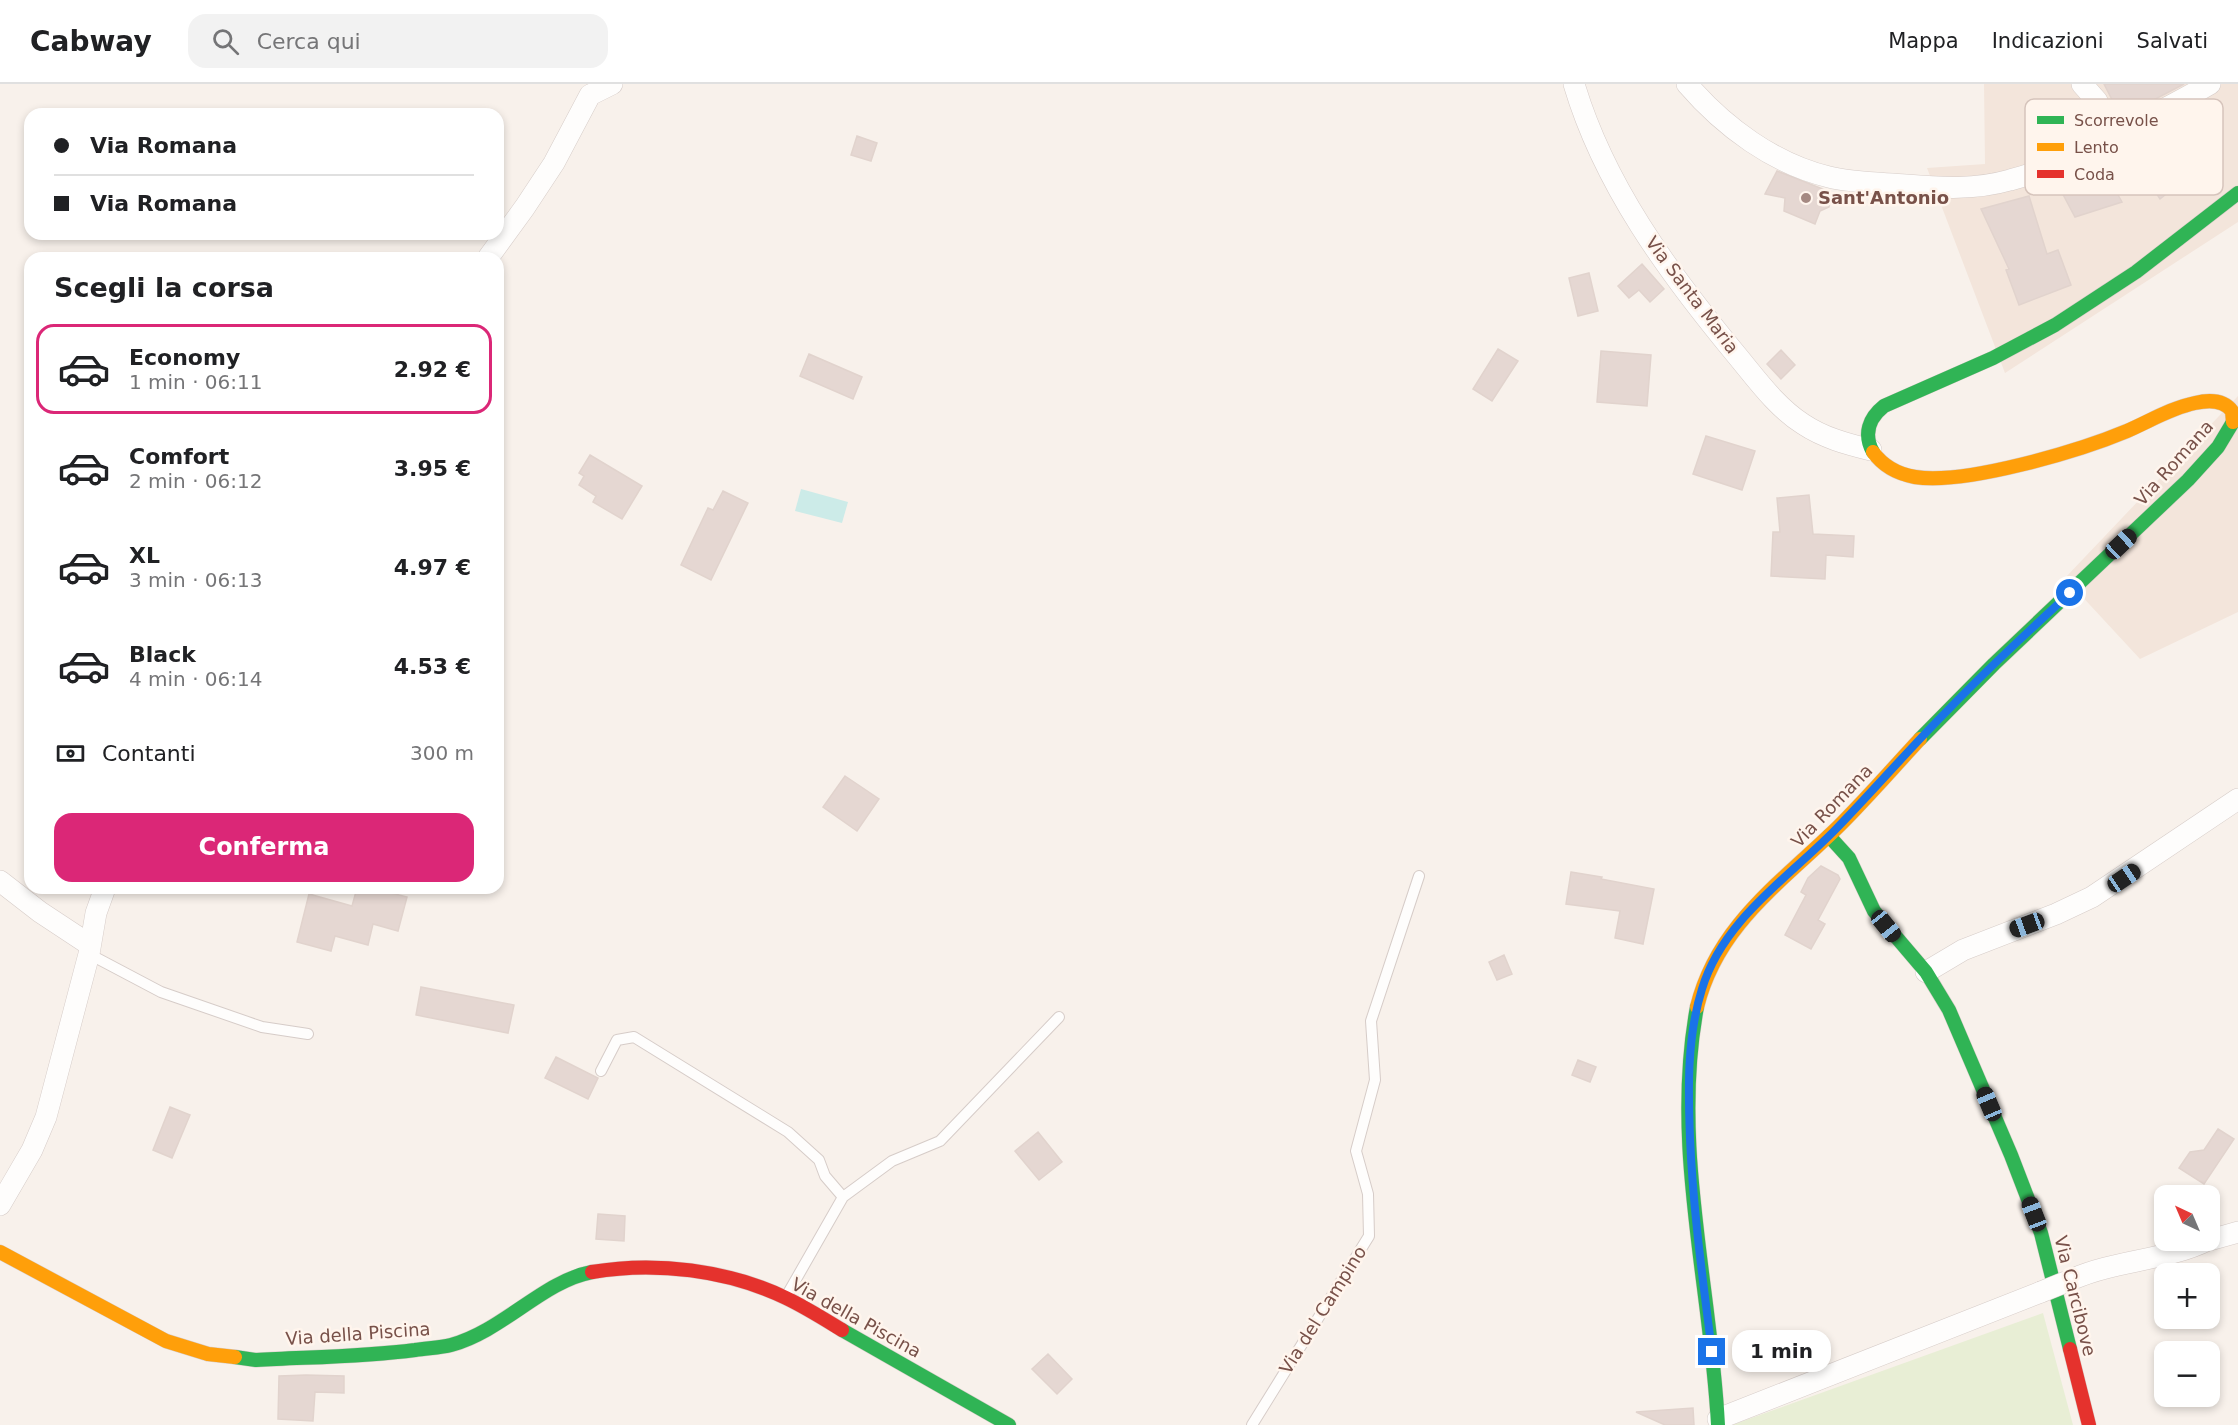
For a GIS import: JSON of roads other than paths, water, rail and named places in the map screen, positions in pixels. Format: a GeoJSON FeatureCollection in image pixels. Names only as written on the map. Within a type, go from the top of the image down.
{"type":"FeatureCollection","features":[{"type":"Feature","properties":{"kind":"street"},"geometry":{"type":"LineString","coordinates":[[504,236],[554,163],[583,89],[612,84]]}},
{"type":"Feature","properties":{"kind":"street","name":"Via Santa Maria"},"geometry":{"type":"LineString","coordinates":[[1574,84],[1601,156],[1625,202],[1685,289],[1723,339],[1773,399],[1795,419],[1828,438],[1871,450]]}},
{"type":"Feature","properties":{"kind":"street"},"geometry":{"type":"LineString","coordinates":[[1687,84],[1723,120],[1758,145],[1804,169],[1849,181],[1953,188],[1984,186],[2025,175]]}},
{"type":"Feature","properties":{"kind":"street"},"geometry":{"type":"LineString","coordinates":[[2082,84],[2096,99]]}},
{"type":"Feature","properties":{"kind":"street"},"geometry":{"type":"LineString","coordinates":[[2182,99],[2210,84]]}},
{"type":"Feature","properties":{"kind":"street"},"geometry":{"type":"LineString","coordinates":[[1871,450],[1868,437],[1869,425],[1876,412],[1987,361],[2050,328],[2144,264],[2238,193]]}},
{"type":"Feature","properties":{"kind":"street","name":"Via Romana"},"geometry":{"type":"LineString","coordinates":[[1718,1422],[1714,1363],[1692,1185],[1689,1103],[1690,1060],[1695,1017],[1712,961],[1731,932],[1755,905],[1829,836],[1948,709],[2175,493],[2223,438],[2233,421],[2232,411],[2225,403],[2206,401],[2178,408],[2125,431],[2069,450],[2013,465],[1930,479],[1902,475],[1880,461],[1871,450]]}},
{"type":"Feature","properties":{"kind":"street"},"geometry":{"type":"LineString","coordinates":[[2223,438],[2238,422]]}},
{"type":"Feature","properties":{"kind":"street"},"geometry":{"type":"LineString","coordinates":[[1926,972],[1963,950],[2056,914],[2092,897],[2238,799]]}},
{"type":"Feature","properties":{"kind":"street","name":"Via Carcibove"},"geometry":{"type":"LineString","coordinates":[[1829,836],[1849,858],[1874,911],[1926,972],[1949,1010],[2011,1155],[2041,1233],[2089,1425]]}},
{"type":"Feature","properties":{"kind":"street"},"geometry":{"type":"LineString","coordinates":[[0,881],[90,950]]}},
{"type":"Feature","properties":{"kind":"street"},"geometry":{"type":"LineString","coordinates":[[0,1205],[33,1150],[46,1117],[103,894]]}},
{"type":"Feature","properties":{"kind":"street"},"geometry":{"type":"LineString","coordinates":[[2220,1237],[2238,1232]]}},
{"type":"Feature","properties":{"kind":"street"},"geometry":{"type":"LineString","coordinates":[[1718,1422],[2073,1279],[2102,1269],[2184,1251]]}},
{"type":"Feature","properties":{"kind":"street","name":"Via della Piscina"},"geometry":{"type":"LineString","coordinates":[[0,1252],[166,1341],[208,1354],[256,1360],[393,1353],[451,1345],[490,1329],[548,1291],[582,1274],[621,1267],[665,1266],[744,1281],[786,1298],[1009,1425]]}},
{"type":"Feature","properties":{"kind":"lane","name":"Via del Campino"},"geometry":{"type":"LineString","coordinates":[[1252,1425],[1369,1236],[1368,1194],[1356,1151],[1375,1080],[1371,1020],[1419,876]]}},
{"type":"Feature","properties":{"kind":"lane"},"geometry":{"type":"LineString","coordinates":[[90,950],[171,996],[262,1027],[308,1034]]}},
{"type":"Feature","properties":{"kind":"lane"},"geometry":{"type":"LineString","coordinates":[[786,1298],[843,1197],[892,1161],[940,1142],[1059,1017]]}},
{"type":"Feature","properties":{"kind":"lane"},"geometry":{"type":"LineString","coordinates":[[601,1071],[617,1040],[634,1037],[788,1132],[819,1160],[825,1176],[843,1197]]}},
{"type":"Feature","properties":{"kind":"water"},"geometry":{"type":"Polygon","coordinates":[[[801,489],[848,502],[842,523],[795,511],[801,489]]]}},
{"type":"Feature","properties":{"kind":"place","name":"Sant'Antonio"},"geometry":{"type":"Point","coordinates":[1806,198]}}]}
